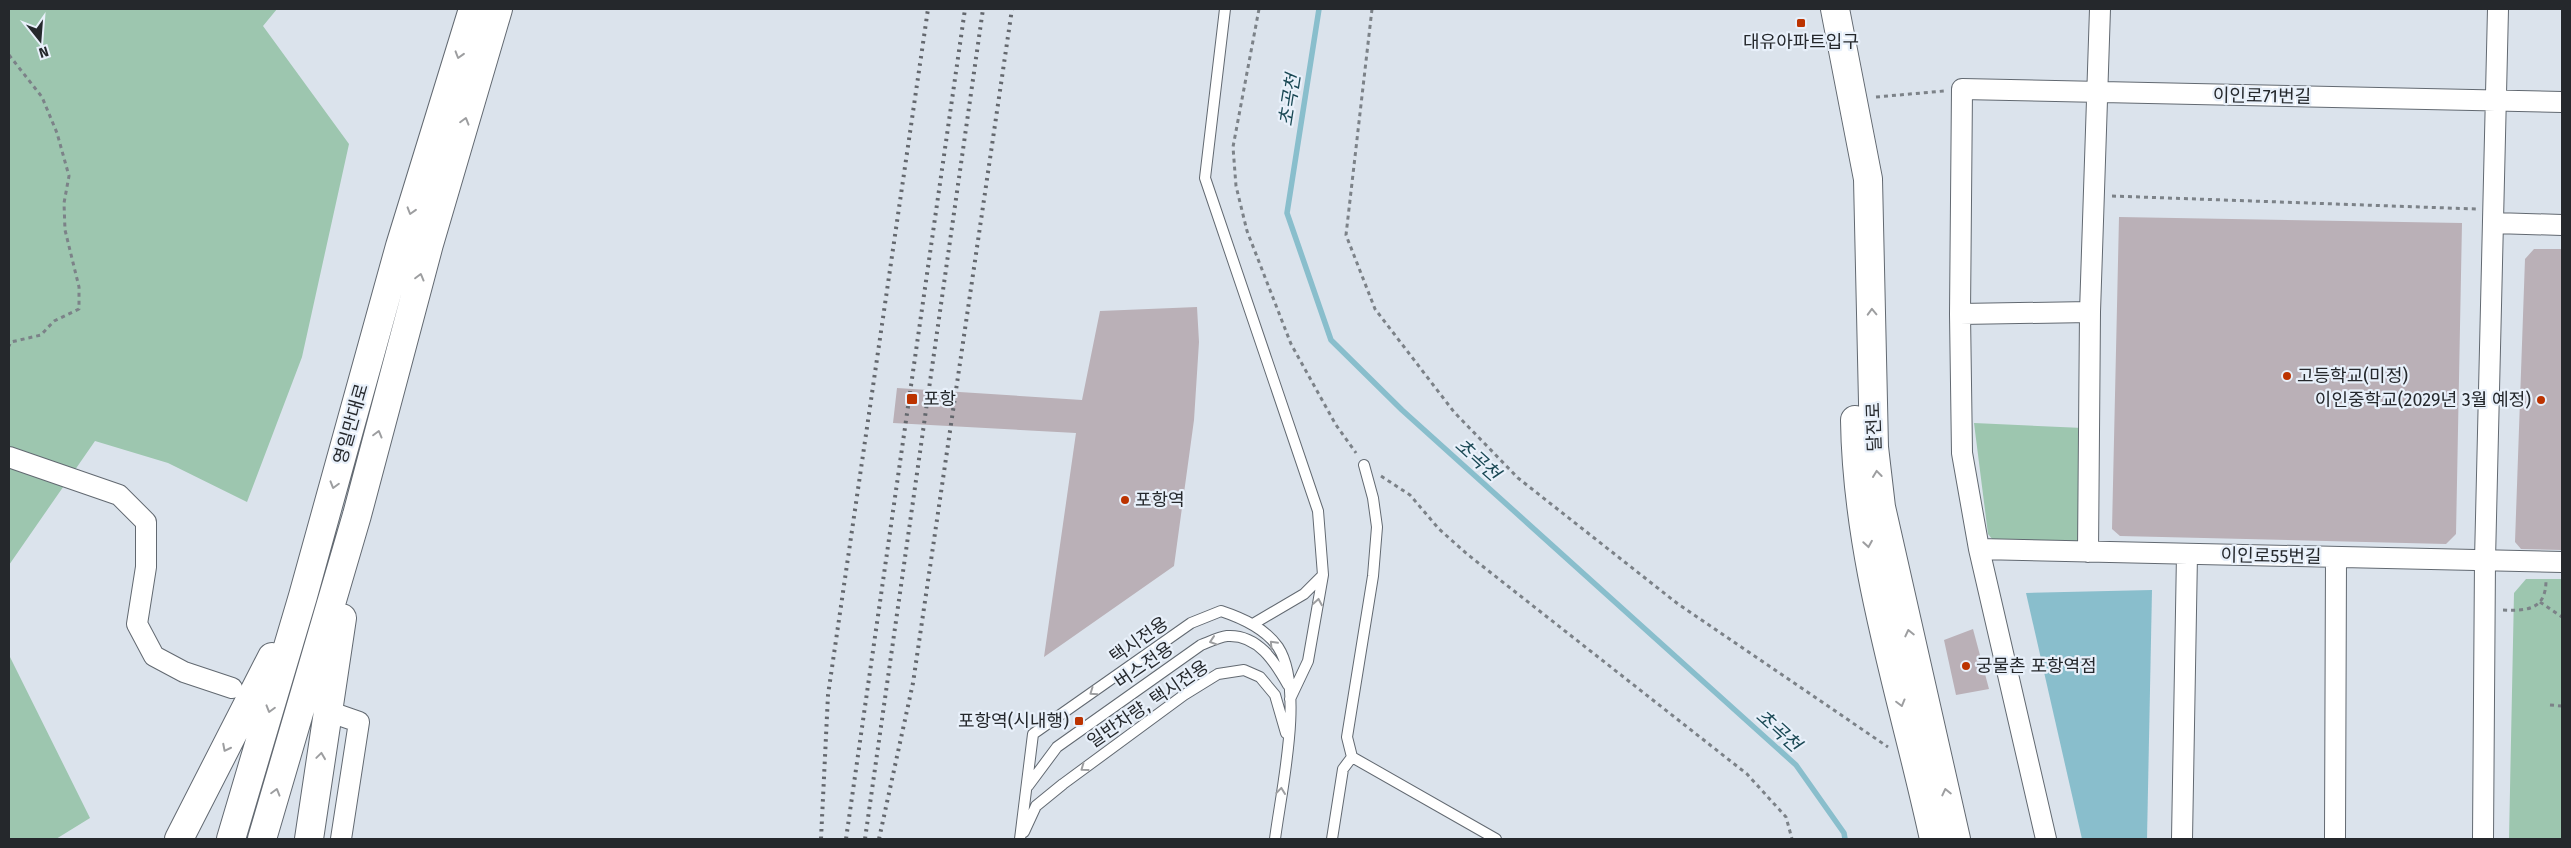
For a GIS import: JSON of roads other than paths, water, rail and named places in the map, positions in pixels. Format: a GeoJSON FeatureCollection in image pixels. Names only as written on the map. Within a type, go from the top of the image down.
{"type":"FeatureCollection","features":[{"type":"Feature","properties":{"kind":"main road","name":"영일만대로"},"geometry":{"type":"LineString","coordinates":[[231,839],[303,596],[400,246],[473,9]]}},
{"type":"Feature","properties":{"kind":"main road","name":"영일만대로"},"geometry":{"type":"LineString","coordinates":[[262,839],[357,515],[429,244],[498,9]]}},
{"type":"Feature","properties":{"kind":"main road","name":"달전로"},"geometry":{"type":"LineString","coordinates":[[1822,9],[1851,173],[1856,471],[1876,599],[1934,839]]}},
{"type":"Feature","properties":{"kind":"main road","name":"달전로"},"geometry":{"type":"LineString","coordinates":[[1835,9],[1868,179],[1874,447],[1881,507],[1956,839]]}},
{"type":"Feature","properties":{"kind":"main road"},"geometry":{"type":"LineString","coordinates":[[309,839],[357,515]]}},
{"type":"Feature","properties":{"kind":"main road"},"geometry":{"type":"LineString","coordinates":[[179,839],[303,596]]}},
{"type":"Feature","properties":{"kind":"street"},"geometry":{"type":"LineString","coordinates":[[2088,552],[2090,312],[2100,9]]}},
{"type":"Feature","properties":{"kind":"street"},"geometry":{"type":"LineString","coordinates":[[2483,839],[2484,560],[2498,9]]}},
{"type":"Feature","properties":{"kind":"street","name":"이인로71번길"},"geometry":{"type":"LineString","coordinates":[[1960,314],[1962,90],[2562,102]]}},
{"type":"Feature","properties":{"kind":"street"},"geometry":{"type":"LineString","coordinates":[[2494,223],[2562,225]]}},
{"type":"Feature","properties":{"kind":"street"},"geometry":{"type":"LineString","coordinates":[[2046,839],[1979,550],[1962,454],[1960,314],[2090,312]]}},
{"type":"Feature","properties":{"kind":"street"},"geometry":{"type":"LineString","coordinates":[[9,457],[119,494],[146,522],[146,567],[137,624],[154,656],[184,672],[232,688]]}},
{"type":"Feature","properties":{"kind":"street","name":"이인로55번길"},"geometry":{"type":"LineString","coordinates":[[1979,550],[2562,562]]}},
{"type":"Feature","properties":{"kind":"street"},"geometry":{"type":"LineString","coordinates":[[2182,839],[2187,554]]}},
{"type":"Feature","properties":{"kind":"street"},"geometry":{"type":"LineString","coordinates":[[2335,839],[2336,557]]}},
{"type":"Feature","properties":{"kind":"street"},"geometry":{"type":"LineString","coordinates":[[336,714],[359,722],[341,839]]}},
{"type":"Feature","properties":{"kind":"lane"},"geometry":{"type":"LineString","coordinates":[[1225,9],[1205,178],[1318,510],[1323,575],[1308,661],[1290,693],[1288,739],[1275,839]]}},
{"type":"Feature","properties":{"kind":"lane"},"geometry":{"type":"LineString","coordinates":[[1364,465],[1373,498],[1377,527],[1373,576],[1347,738],[1352,757],[1496,839]]}},
{"type":"Feature","properties":{"kind":"lane"},"geometry":{"type":"LineString","coordinates":[[1253,624],[1304,594],[1323,575]]}},
{"type":"Feature","properties":{"kind":"lane","name":"택시전용"},"geometry":{"type":"LineString","coordinates":[[1020,839],[1033,734],[1191,624],[1221,611],[1253,624],[1278,647],[1288,670],[1290,693]]}},
{"type":"Feature","properties":{"kind":"lane","name":"버스전용"},"geometry":{"type":"LineString","coordinates":[[1025,790],[1038,769],[1057,746],[1201,645],[1227,636],[1253,641],[1275,662],[1290,693]]}},
{"type":"Feature","properties":{"kind":"lane","name":"일반차량, 택시전용"},"geometry":{"type":"LineString","coordinates":[[1020,839],[1036,806],[1176,700],[1218,674],[1244,670],[1260,677],[1275,694],[1288,739]]}},
{"type":"Feature","properties":{"kind":"lane"},"geometry":{"type":"LineString","coordinates":[[1332,839],[1343,769],[1352,757]]}},
{"type":"Feature","properties":{"kind":"water"},"geometry":{"type":"Polygon","coordinates":[[[2152,590],[2147,839],[2082,839],[2026,593],[2152,590]]]}},
{"type":"Feature","properties":{"kind":"waterway","name":"초곡천"},"geometry":{"type":"LineString","coordinates":[[1319,9],[1287,213],[1331,340],[1402,410],[1796,765],[1844,833],[1845,839]]}},
{"type":"Feature","properties":{"kind":"railway"},"geometry":{"type":"LineString","coordinates":[[821,839],[828,695],[928,9]]}},
{"type":"Feature","properties":{"kind":"railway"},"geometry":{"type":"LineString","coordinates":[[846,839],[965,9]]}},
{"type":"Feature","properties":{"kind":"railway"},"geometry":{"type":"LineString","coordinates":[[865,839],[983,9]]}},
{"type":"Feature","properties":{"kind":"railway"},"geometry":{"type":"LineString","coordinates":[[879,839],[913,683],[1012,9]]}},
{"type":"Feature","properties":{"kind":"place","name":"대유아파트입구"},"geometry":{"type":"Point","coordinates":[1801,23]}},
{"type":"Feature","properties":{"kind":"place","name":"고등학교(미정)"},"geometry":{"type":"Point","coordinates":[2287,376]}},
{"type":"Feature","properties":{"kind":"place","name":"포항"},"geometry":{"type":"Point","coordinates":[912,399]}},
{"type":"Feature","properties":{"kind":"place","name":"이인중학교(2029년 3월 예정)"},"geometry":{"type":"Point","coordinates":[2541,400]}},
{"type":"Feature","properties":{"kind":"place","name":"포항역"},"geometry":{"type":"Point","coordinates":[1125,500]}},
{"type":"Feature","properties":{"kind":"place","name":"궁물촌 포항역점"},"geometry":{"type":"Point","coordinates":[1966,666]}},
{"type":"Feature","properties":{"kind":"place","name":"포항역(시내행)"},"geometry":{"type":"Point","coordinates":[1079,721]}}]}
